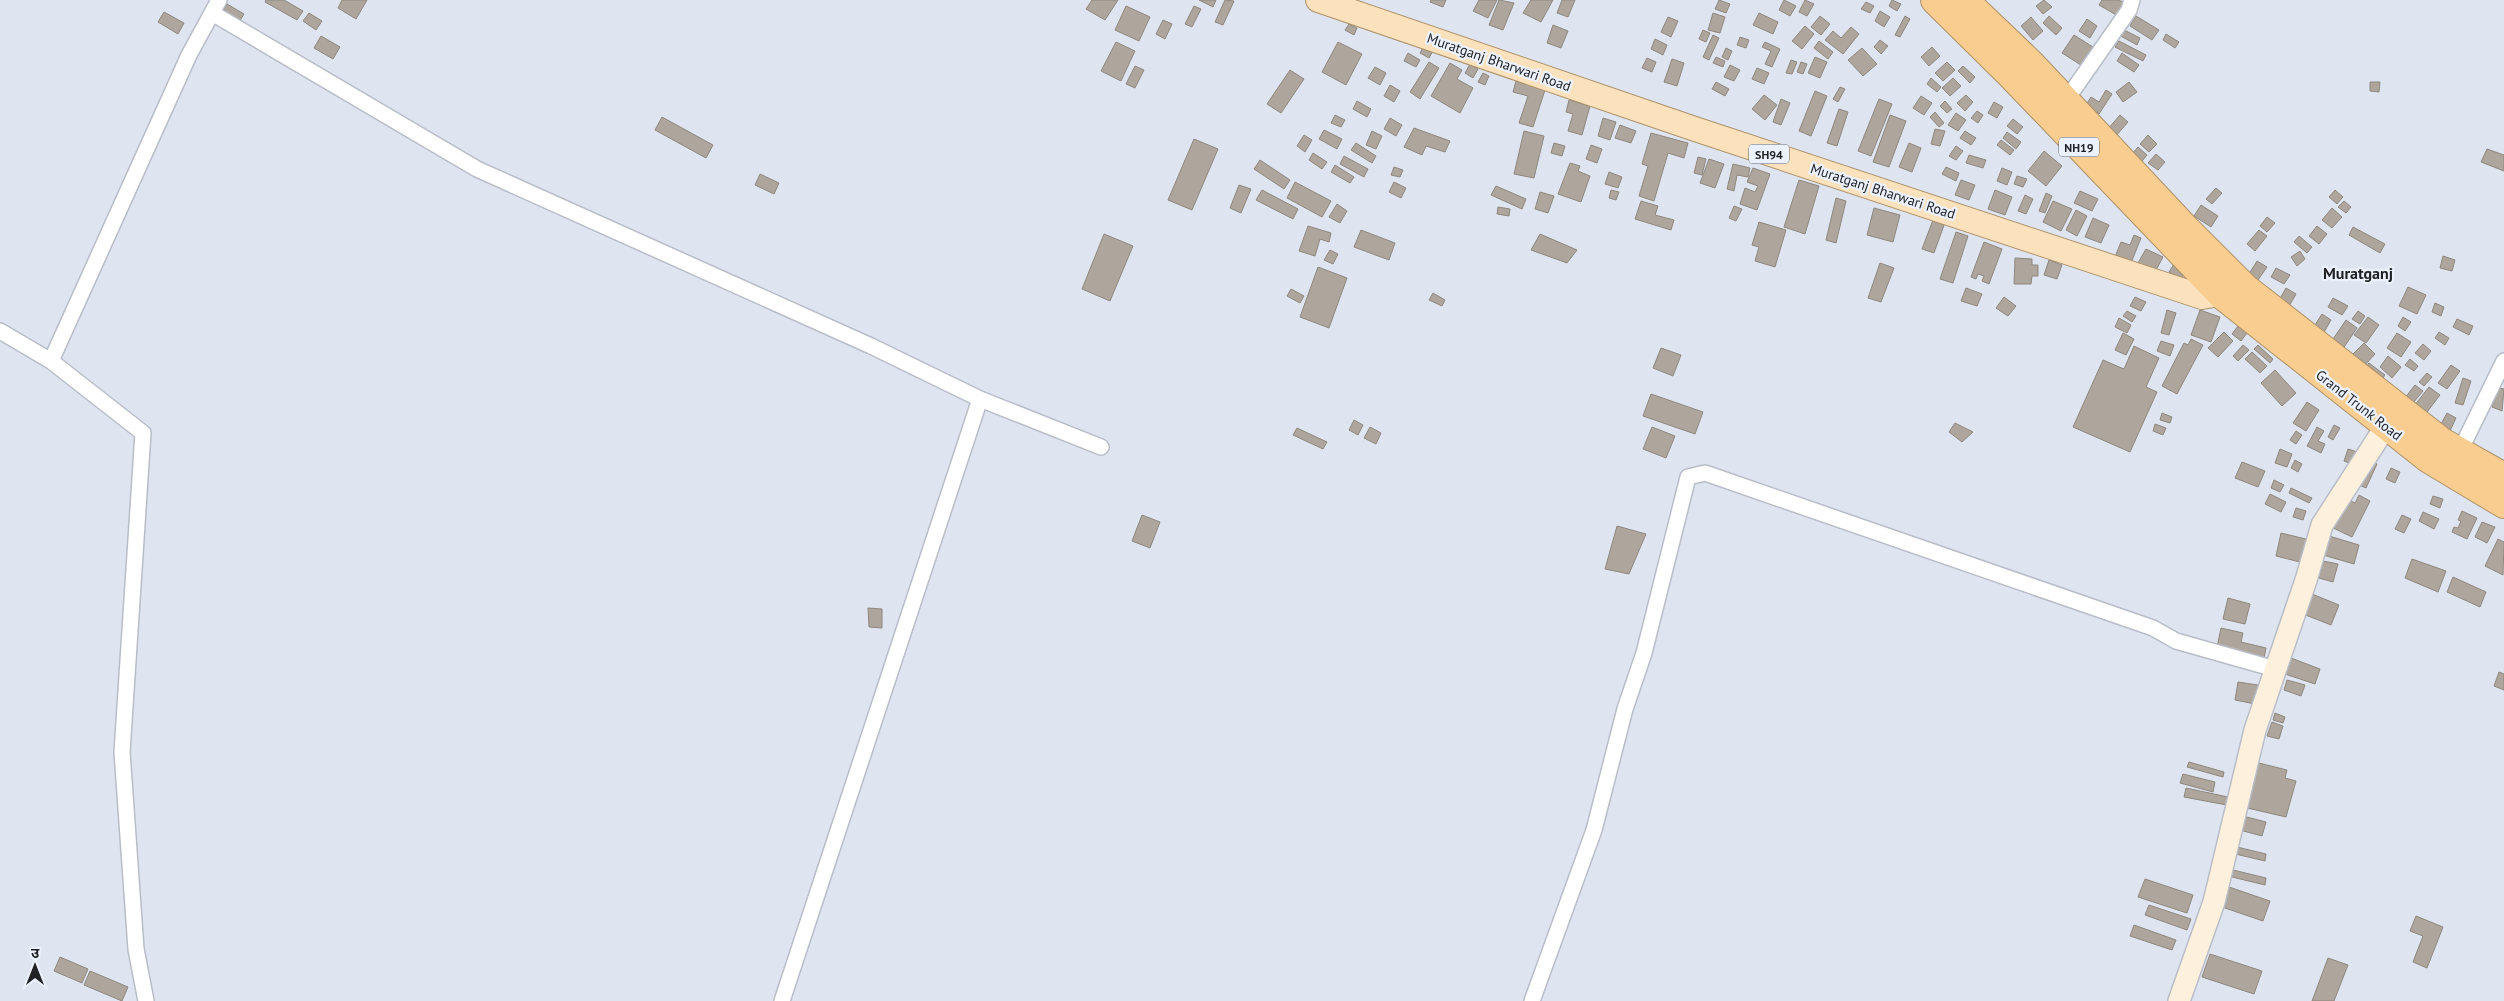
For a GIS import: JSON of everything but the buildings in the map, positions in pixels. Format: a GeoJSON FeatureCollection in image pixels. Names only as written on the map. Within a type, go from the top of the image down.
{"type":"FeatureCollection","features":[{"type":"Feature","properties":{"kind":"highway","name":"NH19"},"geometry":{"type":"LineString","coordinates":[[1935,0],[2059,110],[2234,287]]}},
{"type":"Feature","properties":{"kind":"highway","name":"NH19"},"geometry":{"type":"LineString","coordinates":[[1964,0],[2059,110]]}},
{"type":"Feature","properties":{"kind":"highway","name":"Grand Trunk Road"},"geometry":{"type":"LineString","coordinates":[[2234,287],[2392,416],[2429,460],[2455,462],[2504,477]]}},
{"type":"Feature","properties":{"kind":"highway","name":"Grand Trunk Road"},"geometry":{"type":"LineString","coordinates":[[2455,462],[2504,504]]}},
{"type":"Feature","properties":{"kind":"main road","name":"Muratganj Bharwari Road"},"geometry":{"type":"LineString","coordinates":[[1318,0],[1695,129],[2202,297],[2234,287]]}},
{"type":"Feature","properties":{"kind":"street"},"geometry":{"type":"LineString","coordinates":[[2059,110],[2129,10],[2132,0]]}},
{"type":"Feature","properties":{"kind":"street"},"geometry":{"type":"LineString","coordinates":[[51,361],[189,55],[215,6],[477,169],[871,346],[980,399],[1102,447]]}},
{"type":"Feature","properties":{"kind":"street"},"geometry":{"type":"LineString","coordinates":[[0,331],[51,361],[143,433],[122,752],[136,949],[146,1001]]}},
{"type":"Feature","properties":{"kind":"street"},"geometry":{"type":"LineString","coordinates":[[2455,462],[2504,361]]}},
{"type":"Feature","properties":{"kind":"street"},"geometry":{"type":"LineString","coordinates":[[782,1001],[980,399]]}},
{"type":"Feature","properties":{"kind":"street"},"geometry":{"type":"LineString","coordinates":[[2179,1001],[2214,902],[2255,730],[2307,577],[2322,525],[2392,416]]}},
{"type":"Feature","properties":{"kind":"street"},"geometry":{"type":"LineString","coordinates":[[1532,1001],[1594,830],[1625,709],[1644,653],[1688,477],[1705,473],[2153,628],[2176,642],[2275,670]]}},
{"type":"Feature","properties":{"kind":"district","name":"Muratganj"},"geometry":{"type":"Point","coordinates":[2358,273]}}]}
